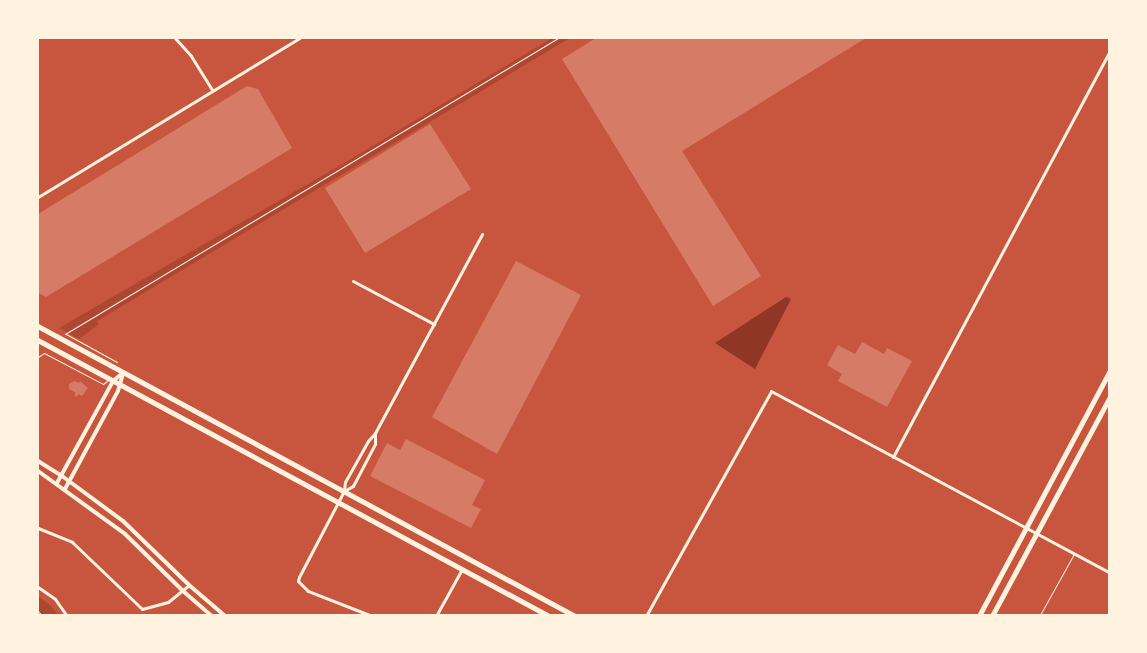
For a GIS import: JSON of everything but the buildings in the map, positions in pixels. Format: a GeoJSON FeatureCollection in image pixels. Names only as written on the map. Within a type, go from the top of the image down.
{"type":"FeatureCollection","features":[{"type":"Feature","properties":{"kind":"main road"},"geometry":{"type":"LineString","coordinates":[[38,326],[575,616]]}},
{"type":"Feature","properties":{"kind":"main road"},"geometry":{"type":"LineString","coordinates":[[38,340],[549,616]]}},
{"type":"Feature","properties":{"kind":"main road"},"geometry":{"type":"LineString","coordinates":[[979,616],[1110,371]]}},
{"type":"Feature","properties":{"kind":"main road"},"geometry":{"type":"LineString","coordinates":[[992,616],[1110,397]]}},
{"type":"Feature","properties":{"kind":"street"},"geometry":{"type":"LineString","coordinates":[[175,38],[187,50],[212,90]]}},
{"type":"Feature","properties":{"kind":"street"},"geometry":{"type":"LineString","coordinates":[[38,197],[299,38]]}},
{"type":"Feature","properties":{"kind":"street"},"geometry":{"type":"LineString","coordinates":[[893,457],[1110,51]]}},
{"type":"Feature","properties":{"kind":"street"},"geometry":{"type":"LineString","coordinates":[[372,616],[308,591],[298,581],[344,491],[345,482],[368,441],[375,433],[482,234]]}},
{"type":"Feature","properties":{"kind":"street"},"geometry":{"type":"LineString","coordinates":[[353,281],[434,324]]}},
{"type":"Feature","properties":{"kind":"street"},"geometry":{"type":"LineString","coordinates":[[57,483],[111,380],[123,373]]}},
{"type":"Feature","properties":{"kind":"street"},"geometry":{"type":"LineString","coordinates":[[65,489],[121,385],[123,373]]}},
{"type":"Feature","properties":{"kind":"street"},"geometry":{"type":"LineString","coordinates":[[646,616],[771,391],[1110,573]]}},
{"type":"Feature","properties":{"kind":"street"},"geometry":{"type":"LineString","coordinates":[[344,491],[353,486],[374,444],[375,433]]}},
{"type":"Feature","properties":{"kind":"street"},"geometry":{"type":"LineString","coordinates":[[38,461],[69,481],[136,532],[189,585],[225,616]]}},
{"type":"Feature","properties":{"kind":"street"},"geometry":{"type":"LineString","coordinates":[[38,471],[129,537],[183,591],[212,616]]}},
{"type":"Feature","properties":{"kind":"street"},"geometry":{"type":"LineString","coordinates":[[38,528],[72,542],[142,610],[168,602],[189,585]]}},
{"type":"Feature","properties":{"kind":"street"},"geometry":{"type":"LineString","coordinates":[[436,616],[462,568]]}},
{"type":"Feature","properties":{"kind":"street"},"geometry":{"type":"LineString","coordinates":[[38,588],[56,599],[67,616]]}},
{"type":"Feature","properties":{"kind":"lane"},"geometry":{"type":"LineString","coordinates":[[1040,615],[1074,554]]}},
{"type":"Feature","properties":{"kind":"path"},"geometry":{"type":"LineString","coordinates":[[114,368],[117,362],[66,334],[558,38]]}},
{"type":"Feature","properties":{"kind":"path"},"geometry":{"type":"LineString","coordinates":[[38,356],[44,352],[102,384],[106,384],[111,380]]}},
{"type":"Feature","properties":{"kind":"path"},"geometry":{"type":"LineString","coordinates":[[38,611],[42,616]]}},
{"type":"Feature","properties":{"kind":"shaded area"},"geometry":{"type":"Polygon","coordinates":[[[552,38],[570,38],[97,321],[99,324],[79,339],[59,328],[351,159],[552,38]]]}},
{"type":"Feature","properties":{"kind":"shaded area"},"geometry":{"type":"Polygon","coordinates":[[[786,297],[791,299],[755,369],[715,343],[786,297]]]}},
{"type":"Feature","properties":{"kind":"shaded area"},"geometry":{"type":"Polygon","coordinates":[[[38,596],[50,605],[58,615],[38,615],[38,596]]]}}]}
